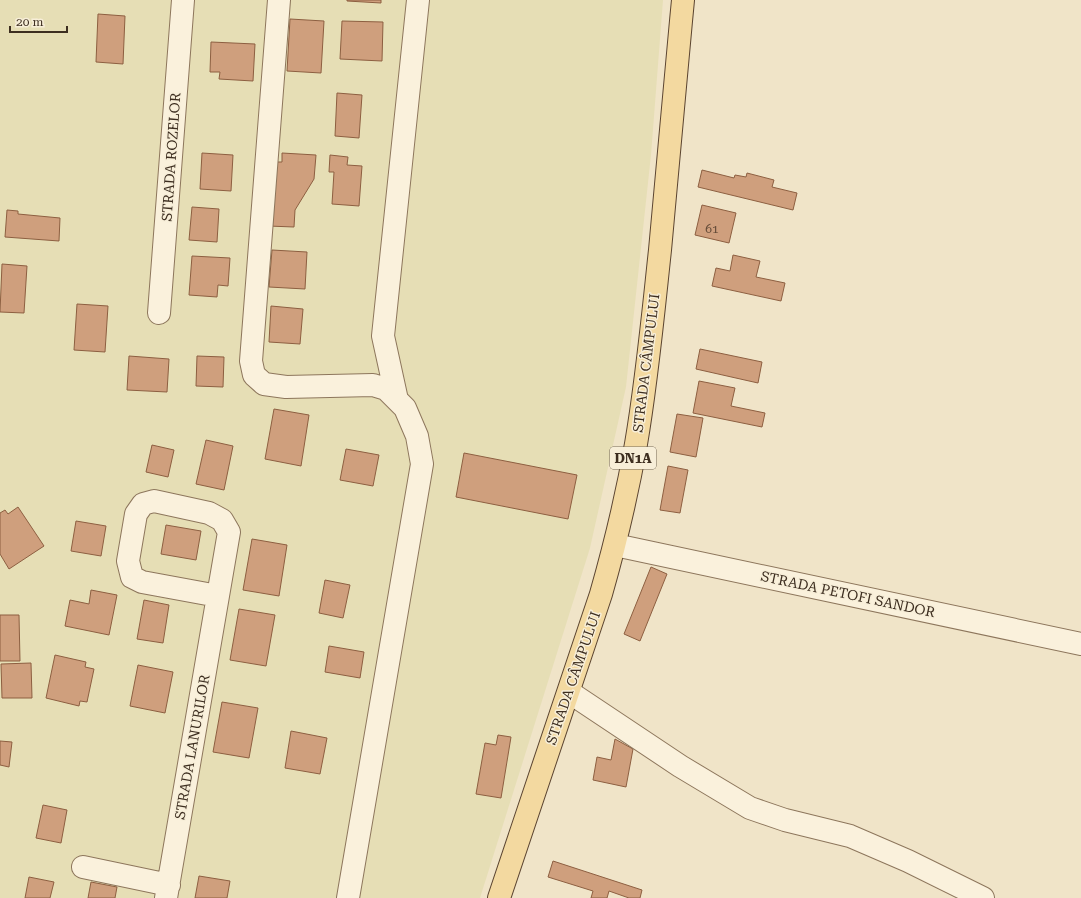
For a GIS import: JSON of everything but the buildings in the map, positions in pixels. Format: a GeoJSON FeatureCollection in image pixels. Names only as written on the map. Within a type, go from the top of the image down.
{"type":"FeatureCollection","features":[{"type":"Feature","properties":{"kind":"main road","name":"STRADA CÂMPULUI"},"geometry":{"type":"LineString","coordinates":[[499,898],[601,594],[615,545],[636,445],[646,379],[665,200],[683,0]]}},
{"type":"Feature","properties":{"kind":"street","name":"STRADA ROZELOR"},"geometry":{"type":"LineString","coordinates":[[159,313],[183,0]]}},
{"type":"Feature","properties":{"kind":"street"},"geometry":{"type":"LineString","coordinates":[[279,0],[251,361],[254,375],[264,384],[286,387],[373,385],[386,390],[404,408],[418,436],[422,464],[348,898]]}},
{"type":"Feature","properties":{"kind":"street"},"geometry":{"type":"LineString","coordinates":[[397,400],[383,336],[418,0]]}},
{"type":"Feature","properties":{"kind":"street","name":"STRADA LANURILOR"},"geometry":{"type":"LineString","coordinates":[[168,891],[229,532],[222,520],[209,513],[154,501],[143,504],[136,514],[128,561],[132,577],[142,582],[218,596]]}},
{"type":"Feature","properties":{"kind":"street","name":"STRADA PETOFI SANDOR"},"geometry":{"type":"LineString","coordinates":[[615,545],[1081,644]]}},
{"type":"Feature","properties":{"kind":"street"},"geometry":{"type":"LineString","coordinates":[[569,692],[680,766],[750,808],[785,820],[850,836],[908,861],[983,898]]}},
{"type":"Feature","properties":{"kind":"street"},"geometry":{"type":"LineString","coordinates":[[83,867],[168,891]]}},
{"type":"Feature","properties":{"kind":"shaded area"},"geometry":{"type":"Polygon","coordinates":[[[0,0],[663,0],[651,155],[626,387],[590,548],[480,898],[0,898],[0,0]]]}}]}
